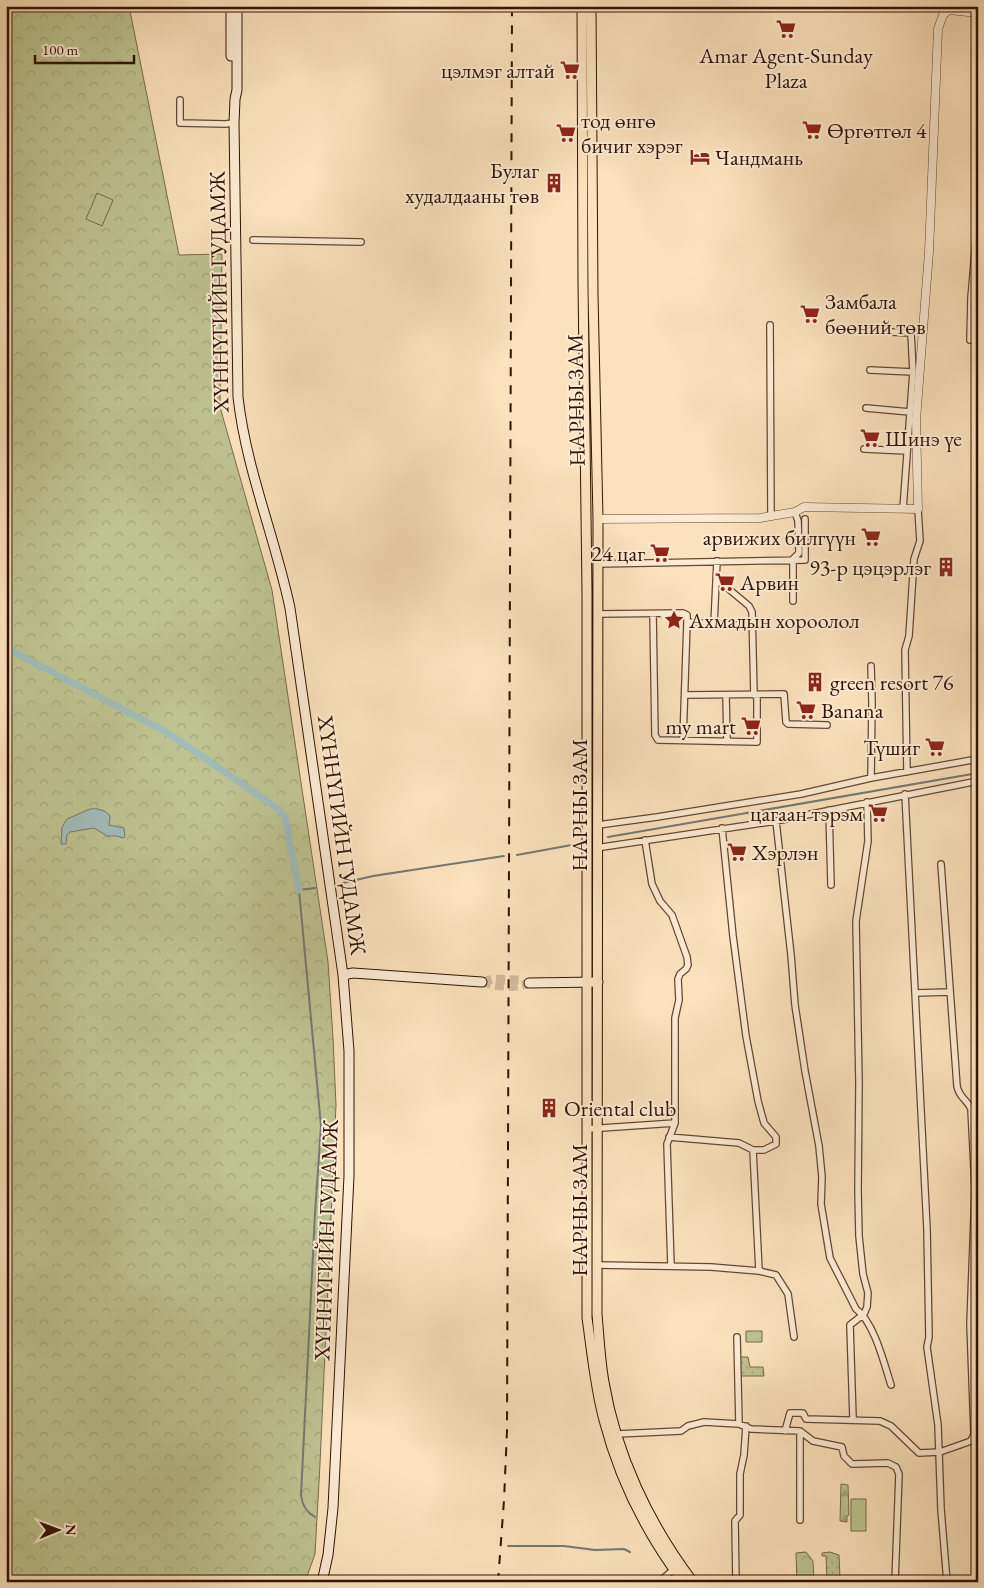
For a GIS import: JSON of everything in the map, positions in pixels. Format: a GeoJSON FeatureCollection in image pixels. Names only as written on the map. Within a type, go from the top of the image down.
{"type":"FeatureCollection","features":[{"type":"Feature","properties":{"kind":"main road","name":"ХҮННҮГИЙН ГУДАМЖ"},"geometry":{"type":"LineString","coordinates":[[231,6],[232,93],[234,99],[236,358],[239,410],[244,437],[290,608],[343,975],[350,1059],[349,1176],[333,1508],[328,1555],[322,1582]]}},
{"type":"Feature","properties":{"kind":"main road","name":"ХҮННҮГИЙН ГУДАМЖ"},"geometry":{"type":"LineString","coordinates":[[234,99],[237,90],[238,6]]}},
{"type":"Feature","properties":{"kind":"main road","name":"НАРНЫ ЗАМ"},"geometry":{"type":"LineString","coordinates":[[582,6],[583,283],[587,531],[587,1318],[596,1383],[604,1419],[621,1472],[651,1535],[682,1582]]}},
{"type":"Feature","properties":{"kind":"main road","name":"НАРНЫ ЗАМ"},"geometry":{"type":"LineString","coordinates":[[591,6],[593,294],[598,519],[597,1314],[604,1382],[617,1434],[644,1505],[674,1556],[693,1582]]}},
{"type":"Feature","properties":{"kind":"main road"},"geometry":{"type":"LineString","coordinates":[[343,975],[353,973],[482,982]]}},
{"type":"Feature","properties":{"kind":"main road"},"geometry":{"type":"LineString","coordinates":[[529,983],[598,982]]}},
{"type":"Feature","properties":{"kind":"street"},"geometry":{"type":"LineString","coordinates":[[907,772],[905,650],[909,636],[914,559],[920,541],[916,471],[916,420],[929,252],[938,29],[943,15],[949,8],[978,12]]}},
{"type":"Feature","properties":{"kind":"street"},"geometry":{"type":"LineString","coordinates":[[180,100],[180,123],[234,123]]}},
{"type":"Feature","properties":{"kind":"street"},"geometry":{"type":"LineString","coordinates":[[970,340],[971,298],[978,214]]}},
{"type":"Feature","properties":{"kind":"street"},"geometry":{"type":"LineString","coordinates":[[253,240],[361,242]]}},
{"type":"Feature","properties":{"kind":"street"},"geometry":{"type":"LineString","coordinates":[[770,325],[771,516]]}},
{"type":"Feature","properties":{"kind":"street"},"geometry":{"type":"LineString","coordinates":[[870,331],[911,333],[913,372],[903,509]]}},
{"type":"Feature","properties":{"kind":"street"},"geometry":{"type":"LineString","coordinates":[[870,370],[913,372]]}},
{"type":"Feature","properties":{"kind":"street"},"geometry":{"type":"LineString","coordinates":[[866,408],[910,412]]}},
{"type":"Feature","properties":{"kind":"street"},"geometry":{"type":"LineString","coordinates":[[864,449],[907,451]]}},
{"type":"Feature","properties":{"kind":"street"},"geometry":{"type":"LineString","coordinates":[[598,519],[760,518],[795,512],[804,508],[918,509]]}},
{"type":"Feature","properties":{"kind":"street"},"geometry":{"type":"LineString","coordinates":[[793,601],[793,559],[799,553],[798,521],[795,512]]}},
{"type":"Feature","properties":{"kind":"street"},"geometry":{"type":"LineString","coordinates":[[598,564],[805,560],[805,519]]}},
{"type":"Feature","properties":{"kind":"street"},"geometry":{"type":"LineString","coordinates":[[714,624],[718,580],[717,561]]}},
{"type":"Feature","properties":{"kind":"street"},"geometry":{"type":"LineString","coordinates":[[654,614],[655,734],[658,740],[757,742],[752,612],[749,606],[718,580]]}},
{"type":"Feature","properties":{"kind":"street"},"geometry":{"type":"LineString","coordinates":[[598,614],[683,613],[687,615],[684,740]]}},
{"type":"Feature","properties":{"kind":"street"},"geometry":{"type":"LineString","coordinates":[[687,622],[753,626]]}},
{"type":"Feature","properties":{"kind":"street"},"geometry":{"type":"LineString","coordinates":[[871,666],[871,778]]}},
{"type":"Feature","properties":{"kind":"street"},"geometry":{"type":"LineString","coordinates":[[685,695],[784,694],[786,722],[788,724],[828,725]]}},
{"type":"Feature","properties":{"kind":"street"},"geometry":{"type":"LineString","coordinates":[[726,695],[727,742]]}},
{"type":"Feature","properties":{"kind":"street"},"geometry":{"type":"LineString","coordinates":[[598,825],[801,794],[871,778],[978,759]]}},
{"type":"Feature","properties":{"kind":"street"},"geometry":{"type":"LineString","coordinates":[[587,848],[598,848],[776,821],[978,781]]}},
{"type":"Feature","properties":{"kind":"street"},"geometry":{"type":"LineString","coordinates":[[905,794],[927,1229],[929,1337],[927,1347],[938,1425],[946,1582]]}},
{"type":"Feature","properties":{"kind":"street"},"geometry":{"type":"LineString","coordinates":[[853,1419],[850,1325],[864,1314],[867,1307],[868,1293],[863,1274],[858,1218],[859,1083],[856,921],[868,841],[867,802]]}},
{"type":"Feature","properties":{"kind":"street"},"geometry":{"type":"LineString","coordinates":[[829,810],[831,885]]}},
{"type":"Feature","properties":{"kind":"street"},"geometry":{"type":"LineString","coordinates":[[776,821],[795,1005],[819,1146],[822,1177],[821,1204],[830,1258],[856,1309],[864,1314],[883,1359],[891,1385]]}},
{"type":"Feature","properties":{"kind":"street"},"geometry":{"type":"LineString","coordinates":[[669,1137],[739,1143],[753,1150],[764,1150],[776,1144],[776,1137],[764,1123],[748,1046],[733,936],[722,828]]}},
{"type":"Feature","properties":{"kind":"street"},"geometry":{"type":"LineString","coordinates":[[645,840],[652,884],[660,901],[672,915],[688,965],[680,974],[679,1000],[675,1018],[675,1123],[668,1144],[671,1266]]}},
{"type":"Feature","properties":{"kind":"street"},"geometry":{"type":"LineString","coordinates":[[784,1431],[790,1413],[803,1413],[806,1418],[880,1421],[891,1426],[919,1453],[940,1452],[971,1441],[974,1434],[970,1324],[976,1189],[972,1109],[970,1104],[958,1093],[941,864]]}},
{"type":"Feature","properties":{"kind":"street"},"geometry":{"type":"LineString","coordinates":[[915,993],[950,992]]}},
{"type":"Feature","properties":{"kind":"street"},"geometry":{"type":"LineString","coordinates":[[587,1130],[675,1123]]}},
{"type":"Feature","properties":{"kind":"street"},"geometry":{"type":"LineString","coordinates":[[753,1150],[760,1271]]}},
{"type":"Feature","properties":{"kind":"street"},"geometry":{"type":"LineString","coordinates":[[597,1265],[711,1267],[760,1271],[776,1275],[788,1294],[794,1337]]}},
{"type":"Feature","properties":{"kind":"street"},"geometry":{"type":"LineString","coordinates":[[737,1337],[739,1424]]}},
{"type":"Feature","properties":{"kind":"street"},"geometry":{"type":"LineString","coordinates":[[617,1434],[681,1431],[688,1426],[704,1422],[739,1424],[751,1429],[800,1431],[813,1441],[842,1448],[844,1456],[852,1464],[888,1463],[896,1467],[899,1474],[895,1582]]}},
{"type":"Feature","properties":{"kind":"street"},"geometry":{"type":"LineString","coordinates":[[736,1582],[735,1521],[740,1515],[740,1474],[744,1455],[746,1426]]}},
{"type":"Feature","properties":{"kind":"street"},"geometry":{"type":"LineString","coordinates":[[800,1431],[800,1520]]}},
{"type":"Feature","properties":{"kind":"street"},"geometry":{"type":"LineString","coordinates":[[660,1582],[674,1570]]}},
{"type":"Feature","properties":{"kind":"green space"},"geometry":{"type":"Polygon","coordinates":[[[6,6],[129,6],[179,255],[222,254],[220,407],[272,590],[328,962],[333,1038],[336,1105],[320,1464],[315,1554],[305,1582],[6,1582],[6,6]]]}},
{"type":"Feature","properties":{"kind":"green space"},"geometry":{"type":"Polygon","coordinates":[[[97,193],[113,200],[102,226],[86,219],[97,193]]]}},
{"type":"Feature","properties":{"kind":"green space"},"geometry":{"type":"Polygon","coordinates":[[[746,1331],[762,1331],[762,1342],[746,1342],[746,1331]]]}},
{"type":"Feature","properties":{"kind":"green space"},"geometry":{"type":"Polygon","coordinates":[[[740,1357],[748,1357],[750,1367],[763,1367],[764,1376],[740,1376],[740,1357]]]}},
{"type":"Feature","properties":{"kind":"green space"},"geometry":{"type":"Polygon","coordinates":[[[841,1484],[848,1485],[849,1515],[847,1516],[847,1522],[840,1521],[841,1484]]]}},
{"type":"Feature","properties":{"kind":"green space"},"geometry":{"type":"Polygon","coordinates":[[[851,1499],[866,1499],[866,1531],[851,1531],[851,1499]]]}},
{"type":"Feature","properties":{"kind":"green space"},"geometry":{"type":"Polygon","coordinates":[[[806,1552],[813,1561],[814,1581],[797,1582],[796,1553],[806,1552]]]}},
{"type":"Feature","properties":{"kind":"green space"},"geometry":{"type":"Polygon","coordinates":[[[830,1552],[839,1555],[840,1579],[827,1580],[826,1556],[822,1556],[822,1553],[830,1552]]]}},
{"type":"Feature","properties":{"kind":"water"},"geometry":{"type":"Polygon","coordinates":[[[90,809],[106,812],[110,816],[109,825],[124,828],[125,837],[107,836],[94,828],[70,832],[67,835],[66,844],[61,844],[62,827],[67,819],[90,809]]]}},
{"type":"Feature","properties":{"kind":"waterway"},"geometry":{"type":"LineString","coordinates":[[6,648],[168,733],[277,808],[284,815],[286,822],[299,890]]}},
{"type":"Feature","properties":{"kind":"waterway"},"geometry":{"type":"LineString","coordinates":[[608,837],[978,773]]}},
{"type":"Feature","properties":{"kind":"waterway"},"geometry":{"type":"LineString","coordinates":[[517,855],[577,844]]}},
{"type":"Feature","properties":{"kind":"waterway"},"geometry":{"type":"LineString","coordinates":[[343,883],[373,876],[504,856]]}},
{"type":"Feature","properties":{"kind":"waterway"},"geometry":{"type":"LineString","coordinates":[[315,888],[299,890],[321,1126],[301,1495],[305,1508],[315,1517]]}},
{"type":"Feature","properties":{"kind":"waterway"},"geometry":{"type":"LineString","coordinates":[[508,1546],[564,1546],[595,1550],[624,1549],[630,1552]]}},
{"type":"Feature","properties":{"kind":"tunnel"},"geometry":{"type":"LineString","coordinates":[[483,982],[493,979],[519,980]]}},
{"type":"Feature","properties":{"kind":"tunnel"},"geometry":{"type":"LineString","coordinates":[[482,982],[506,986],[518,986],[529,983]]}},
{"type":"Feature","properties":{"kind":"railway"},"geometry":{"type":"LineString","coordinates":[[498,1582],[507,1431],[512,6]]}},
{"type":"Feature","properties":{"kind":"place","name":"Amar Agent-Sunday Plaza"},"geometry":{"type":"Point","coordinates":[786,29]}},
{"type":"Feature","properties":{"kind":"place","name":"цэлмэг алтай"},"geometry":{"type":"Point","coordinates":[570,70]}},
{"type":"Feature","properties":{"kind":"place","name":"Өргөтгөл 4"},"geometry":{"type":"Point","coordinates":[812,130]}},
{"type":"Feature","properties":{"kind":"place","name":"тод өнгө бичиг хэрэг"},"geometry":{"type":"Point","coordinates":[566,133]}},
{"type":"Feature","properties":{"kind":"place","name":"Чандмань"},"geometry":{"type":"Point","coordinates":[700,157]}},
{"type":"Feature","properties":{"kind":"place","name":"Булаг худалдааны төв"},"geometry":{"type":"Point","coordinates":[554,183]}},
{"type":"Feature","properties":{"kind":"place","name":"Замбала бөөний төв"},"geometry":{"type":"Point","coordinates":[810,314]}},
{"type":"Feature","properties":{"kind":"place","name":"Шинэ үе"},"geometry":{"type":"Point","coordinates":[870,438]}},
{"type":"Feature","properties":{"kind":"place","name":"арвижих билгүүн"},"geometry":{"type":"Point","coordinates":[871,537]}},
{"type":"Feature","properties":{"kind":"place","name":"24 цаг"},"geometry":{"type":"Point","coordinates":[660,553]}},
{"type":"Feature","properties":{"kind":"place","name":"93-р цэцэрлэг"},"geometry":{"type":"Point","coordinates":[946,567]}},
{"type":"Feature","properties":{"kind":"place","name":"Арвин"},"geometry":{"type":"Point","coordinates":[725,582]}},
{"type":"Feature","properties":{"kind":"place","name":"Ахмадын хороолол"},"geometry":{"type":"Point","coordinates":[674,620]}},
{"type":"Feature","properties":{"kind":"place","name":"green resort 76"},"geometry":{"type":"Point","coordinates":[815,682]}},
{"type":"Feature","properties":{"kind":"place","name":"Banana"},"geometry":{"type":"Point","coordinates":[806,710]}},
{"type":"Feature","properties":{"kind":"place","name":"my mart"},"geometry":{"type":"Point","coordinates":[751,726]}},
{"type":"Feature","properties":{"kind":"place","name":"Түшиг"},"geometry":{"type":"Point","coordinates":[935,747]}},
{"type":"Feature","properties":{"kind":"place","name":"цагаан тэрэм"},"geometry":{"type":"Point","coordinates":[878,813]}},
{"type":"Feature","properties":{"kind":"place","name":"Хэрлэн"},"geometry":{"type":"Point","coordinates":[737,852]}},
{"type":"Feature","properties":{"kind":"place","name":"Oriental club"},"geometry":{"type":"Point","coordinates":[549,1108]}}]}
